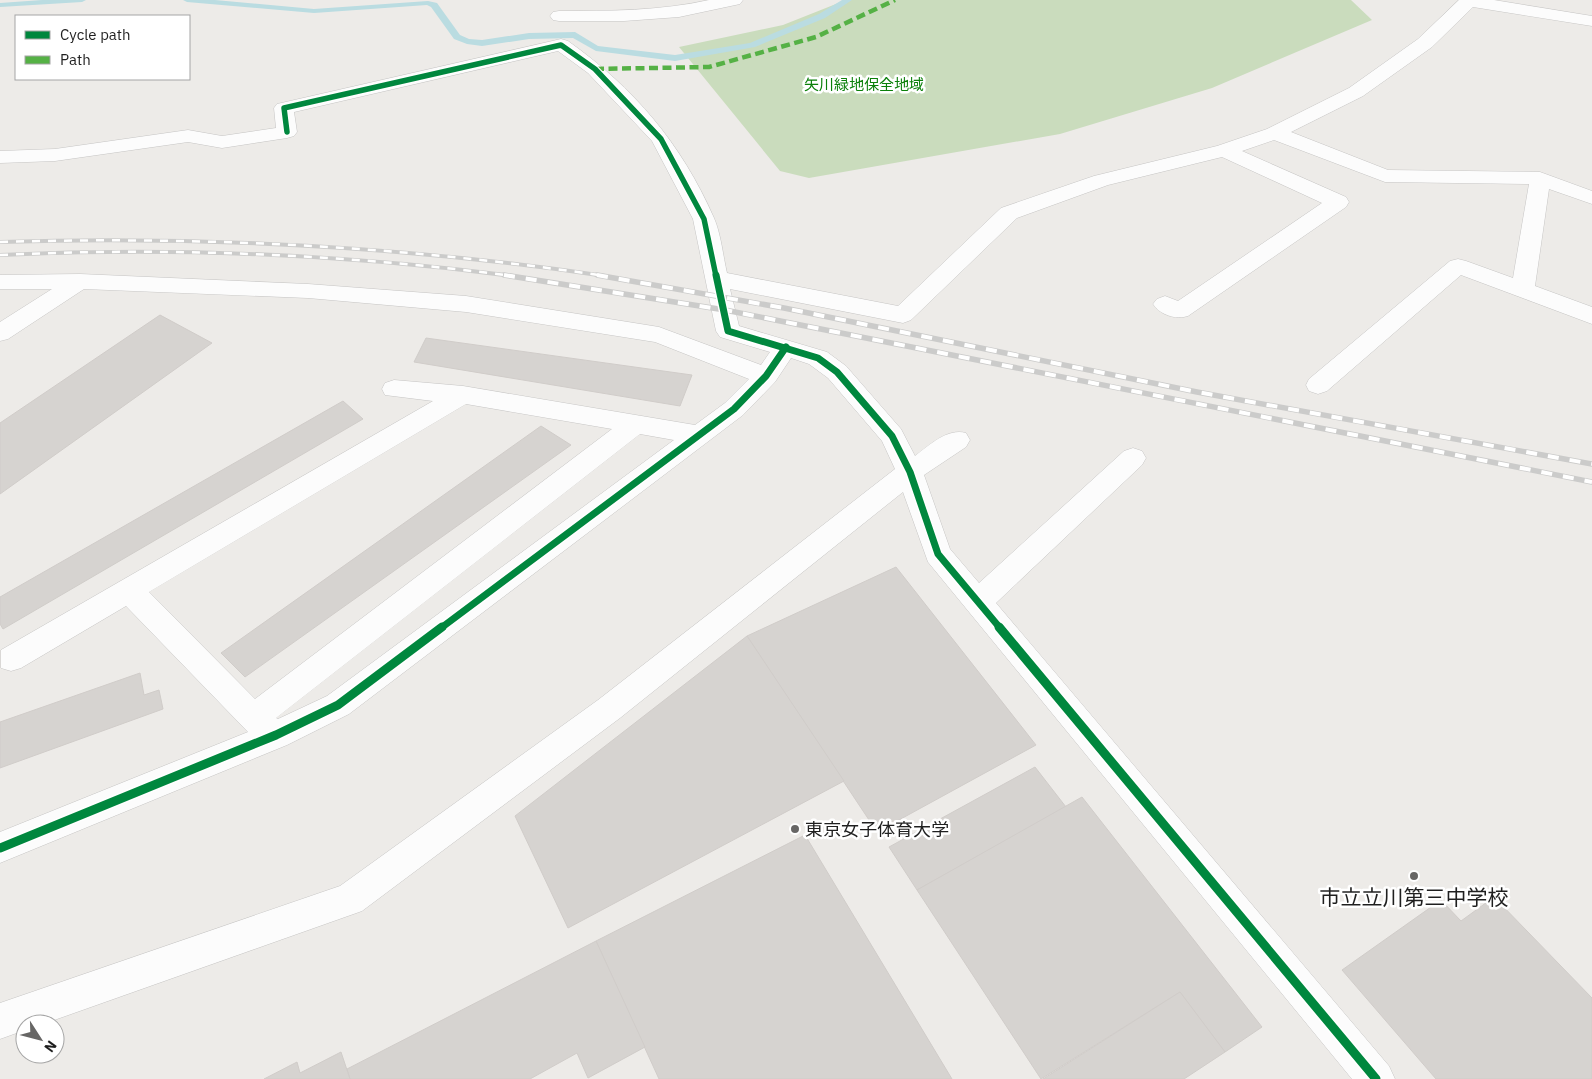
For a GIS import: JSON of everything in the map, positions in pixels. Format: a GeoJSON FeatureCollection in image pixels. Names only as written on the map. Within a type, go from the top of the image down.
{"type":"FeatureCollection","features":[{"type":"Feature","properties":{"kind":"street"},"geometry":{"type":"LineString","coordinates":[[0,157],[55,155],[188,136],[222,142],[287,132],[284,108],[559,26],[624,16],[679,12],[734,0]]}},
{"type":"Feature","properties":{"kind":"street"},"geometry":{"type":"LineString","coordinates":[[718,279],[903,315],[1009,213],[1101,180],[1224,150],[1274,133],[1356,92],[1425,42],[1468,1],[1592,21]]}},
{"type":"Feature","properties":{"kind":"street"},"geometry":{"type":"LineString","coordinates":[[559,26],[595,69],[661,139],[704,219],[728,330],[818,358],[837,372],[892,436],[910,472],[938,554],[1376,1079]]}},
{"type":"Feature","properties":{"kind":"street"},"geometry":{"type":"LineString","coordinates":[[1274,133],[1385,176],[1540,178],[1592,198]]}},
{"type":"Feature","properties":{"kind":"street"},"geometry":{"type":"LineString","coordinates":[[1165,304],[1180,311],[1338,202],[1224,150]]}},
{"type":"Feature","properties":{"kind":"street"},"geometry":{"type":"LineString","coordinates":[[1524,291],[1540,178]]}},
{"type":"Feature","properties":{"kind":"street"},"geometry":{"type":"LineString","coordinates":[[1318,385],[1458,266],[1592,316]]}},
{"type":"Feature","properties":{"kind":"street"},"geometry":{"type":"LineString","coordinates":[[0,282],[80,281],[308,291],[466,304],[659,335],[766,376]]}},
{"type":"Feature","properties":{"kind":"street"},"geometry":{"type":"LineString","coordinates":[[0,333],[80,281]]}},
{"type":"Feature","properties":{"kind":"street"},"geometry":{"type":"LineString","coordinates":[[0,848],[265,727],[338,706],[734,408],[766,376],[786,347]]}},
{"type":"Feature","properties":{"kind":"street"},"geometry":{"type":"LineString","coordinates":[[394,389],[463,395],[698,435]]}},
{"type":"Feature","properties":{"kind":"street"},"geometry":{"type":"LineString","coordinates":[[12,659],[463,395]]}},
{"type":"Feature","properties":{"kind":"street"},"geometry":{"type":"LineString","coordinates":[[265,727],[635,425]]}},
{"type":"Feature","properties":{"kind":"street"},"geometry":{"type":"LineString","coordinates":[[0,1021],[350,899],[609,709],[910,472],[957,440]]}},
{"type":"Feature","properties":{"kind":"street"},"geometry":{"type":"LineString","coordinates":[[979,601],[1133,458]]}},
{"type":"Feature","properties":{"kind":"street"},"geometry":{"type":"LineString","coordinates":[[130,591],[265,727]]}},
{"type":"Feature","properties":{"kind":"green space","name":"矢川緑地保全地域"},"geometry":{"type":"Polygon","coordinates":[[[846,0],[1351,0],[1372,20],[1212,88],[1060,134],[809,178],[780,171],[679,47],[783,25],[846,0]]]}},
{"type":"Feature","properties":{"kind":"building"},"geometry":{"type":"Polygon","coordinates":[[[160,315],[212,343],[0,494],[0,423],[160,315]]]}},
{"type":"Feature","properties":{"kind":"building"},"geometry":{"type":"Polygon","coordinates":[[[426,338],[692,375],[680,406],[414,362],[426,338]]]}},
{"type":"Feature","properties":{"kind":"building"},"geometry":{"type":"Polygon","coordinates":[[[343,401],[363,419],[3,629],[0,624],[0,597],[343,401]]]}},
{"type":"Feature","properties":{"kind":"building"},"geometry":{"type":"Polygon","coordinates":[[[541,426],[571,445],[245,677],[221,653],[541,426]]]}},
{"type":"Feature","properties":{"kind":"building"},"geometry":{"type":"Polygon","coordinates":[[[896,567],[1036,745],[877,832],[747,636],[896,567]]]}},
{"type":"Feature","properties":{"kind":"building"},"geometry":{"type":"Polygon","coordinates":[[[747,636],[844,781],[568,928],[515,816],[747,636]]]}},
{"type":"Feature","properties":{"kind":"building"},"geometry":{"type":"Polygon","coordinates":[[[140,673],[144,695],[159,690],[163,709],[0,768],[0,722],[140,673]]]}},
{"type":"Feature","properties":{"kind":"building"},"geometry":{"type":"Polygon","coordinates":[[[1035,767],[1066,807],[917,890],[889,847],[1035,767]]]}},
{"type":"Feature","properties":{"kind":"building"},"geometry":{"type":"Polygon","coordinates":[[[1082,797],[1262,1027],[1225,1052],[1180,992],[1041,1079],[917,890],[1082,797]]]}},
{"type":"Feature","properties":{"kind":"building"},"geometry":{"type":"Polygon","coordinates":[[[805,835],[952,1079],[659,1079],[596,941],[805,835]]]}},
{"type":"Feature","properties":{"kind":"building"},"geometry":{"type":"Polygon","coordinates":[[[1494,897],[1592,998],[1592,1079],[1436,1079],[1342,970],[1441,900],[1461,921],[1494,897]]]}},
{"type":"Feature","properties":{"kind":"building"},"geometry":{"type":"Polygon","coordinates":[[[596,941],[645,1047],[588,1078],[577,1053],[530,1079],[350,1079],[347,1069],[596,941]]]}},
{"type":"Feature","properties":{"kind":"building"},"geometry":{"type":"Polygon","coordinates":[[[1180,992],[1225,1052],[1184,1079],[1043,1079],[1180,992]]]}},
{"type":"Feature","properties":{"kind":"building"},"geometry":{"type":"Polygon","coordinates":[[[341,1052],[350,1079],[264,1079],[297,1062],[300,1073],[341,1052]]]}},
{"type":"Feature","properties":{"kind":"waterway"},"geometry":{"type":"LineString","coordinates":[[0,5],[82,0]]}},
{"type":"Feature","properties":{"kind":"waterway"},"geometry":{"type":"LineString","coordinates":[[187,0],[314,11],[428,3],[434,5],[457,37],[467,41],[482,43],[529,36],[575,35],[596,48],[675,58],[752,45],[822,16],[848,0]]}},
{"type":"Feature","properties":{"kind":"railway"},"geometry":{"type":"LineString","coordinates":[[0,242],[228,242],[379,250],[454,257],[605,276]]}},
{"type":"Feature","properties":{"kind":"railway"},"geometry":{"type":"LineString","coordinates":[[0,255],[129,252],[257,254],[385,262],[513,276]]}},
{"type":"Feature","properties":{"kind":"railway"},"geometry":{"type":"LineString","coordinates":[[504,275],[725,310],[1592,482]]}},
{"type":"Feature","properties":{"kind":"railway"},"geometry":{"type":"LineString","coordinates":[[597,275],[784,308],[1197,392],[1592,464]]}},
{"type":"Feature","properties":{"kind":"marked path"},"geometry":{"type":"LineString","coordinates":[[595,69],[709,67],[816,37],[895,0]]}},
{"type":"Feature","properties":{"kind":"cycle path"},"geometry":{"type":"LineString","coordinates":[[287,132],[284,108],[561,45],[595,69],[661,139],[704,219],[728,331],[818,358],[837,372],[892,436],[910,472],[938,554],[1376,1079]]}},
{"type":"Feature","properties":{"kind":"cycle path"},"geometry":{"type":"LineString","coordinates":[[0,848],[276,735],[338,705],[734,409],[766,376],[786,347]]}},
{"type":"Feature","properties":{"kind":"place","name":"東京女子体育大学"},"geometry":{"type":"Point","coordinates":[795,829]}},
{"type":"Feature","properties":{"kind":"place","name":"市立立川第三中学校"},"geometry":{"type":"Point","coordinates":[1414,876]}}]}
